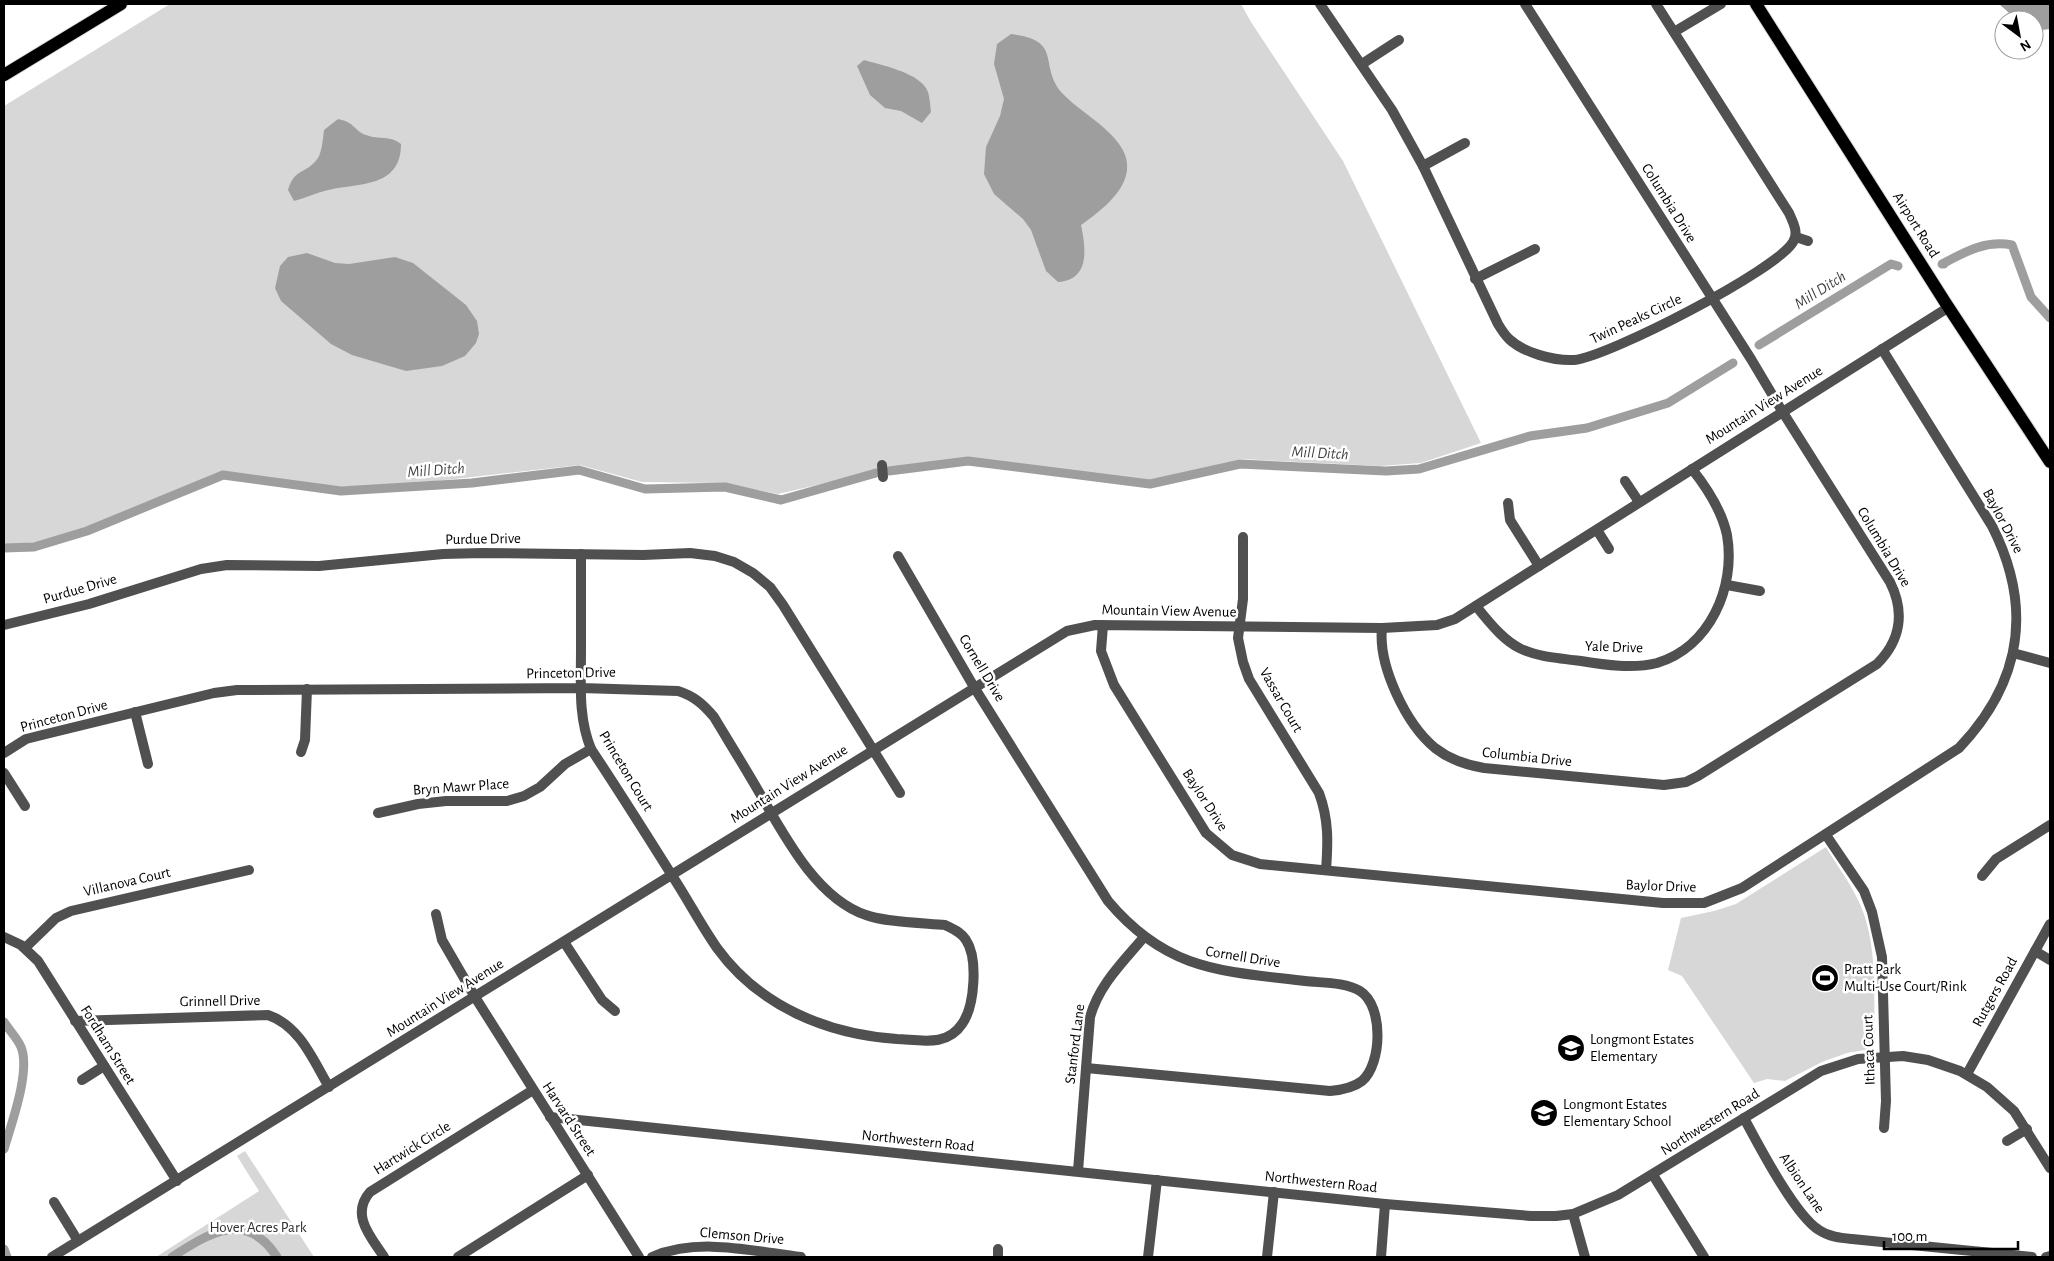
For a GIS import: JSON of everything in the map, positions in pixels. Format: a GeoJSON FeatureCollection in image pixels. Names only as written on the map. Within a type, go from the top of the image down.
{"type":"FeatureCollection","features":[{"type":"Feature","properties":{"kind":"main road"},"geometry":{"type":"LineString","coordinates":[[4,75],[121,4]]}},
{"type":"Feature","properties":{"kind":"main road","name":"Airport Road"},"geometry":{"type":"LineString","coordinates":[[1756,4],[1948,307],[2050,462]]}},
{"type":"Feature","properties":{"kind":"street","name":"Twin Peaks Circle"},"geometry":{"type":"LineString","coordinates":[[1320,4],[1362,64],[1423,166],[1498,324],[1510,340],[1530,351],[1555,359],[1573,360],[1590,357],[1712,299],[1785,253],[1796,236]]}},
{"type":"Feature","properties":{"kind":"street","name":"Columbia Drive"},"geometry":{"type":"LineString","coordinates":[[1382,628],[1381,639],[1384,666],[1394,691],[1430,743],[1460,762],[1484,768],[1664,785],[1686,782],[1698,776],[1877,664],[1893,644],[1898,632],[1899,606],[1890,582],[1751,359],[1525,4]]}},
{"type":"Feature","properties":{"kind":"street"},"geometry":{"type":"LineString","coordinates":[[1656,4],[1789,213],[1794,224],[1796,236],[1808,241]]}},
{"type":"Feature","properties":{"kind":"street"},"geometry":{"type":"LineString","coordinates":[[1674,32],[1721,4]]}},
{"type":"Feature","properties":{"kind":"street"},"geometry":{"type":"LineString","coordinates":[[1362,64],[1399,40]]}},
{"type":"Feature","properties":{"kind":"street"},"geometry":{"type":"LineString","coordinates":[[1423,166],[1465,142]]}},
{"type":"Feature","properties":{"kind":"street"},"geometry":{"type":"LineString","coordinates":[[1475,278],[1535,249]]}},
{"type":"Feature","properties":{"kind":"street","name":"Mountain View Avenue"},"geometry":{"type":"LineString","coordinates":[[52,1257],[1066,631],[1086,625],[1382,628],[1437,625],[1455,619],[1948,307]]}},
{"type":"Feature","properties":{"kind":"street","name":"Baylor Drive"},"geometry":{"type":"LineString","coordinates":[[1103,625],[1101,651],[1114,685],[1211,839],[1232,855],[1250,862],[1581,897],[1663,903],[1704,903],[1742,888],[1959,748],[1976,730],[1994,704],[2005,679],[2013,653],[2016,626],[2016,598],[2013,577],[2003,547],[1992,526],[1882,349]]}},
{"type":"Feature","properties":{"kind":"street"},"geometry":{"type":"LineString","coordinates":[[882,465],[883,477]]}},
{"type":"Feature","properties":{"kind":"street","name":"Yale Drive"},"geometry":{"type":"LineString","coordinates":[[1476,606],[1498,634],[1512,645],[1528,653],[1606,665],[1642,665],[1658,662],[1676,654],[1706,628],[1715,613],[1727,585],[1728,555],[1723,522],[1712,497],[1692,468]]}},
{"type":"Feature","properties":{"kind":"street"},"geometry":{"type":"LineString","coordinates":[[1625,481],[1639,502]]}},
{"type":"Feature","properties":{"kind":"street"},"geometry":{"type":"LineString","coordinates":[[1508,503],[1510,520],[1539,566]]}},
{"type":"Feature","properties":{"kind":"street"},"geometry":{"type":"LineString","coordinates":[[1597,530],[1609,549]]}},
{"type":"Feature","properties":{"kind":"street","name":"Vassar Court"},"geometry":{"type":"LineString","coordinates":[[1243,537],[1243,599],[1238,638],[1243,662],[1249,678],[1319,793],[1326,811],[1328,829],[1326,870]]}},
{"type":"Feature","properties":{"kind":"street","name":"Purdue Drive"},"geometry":{"type":"LineString","coordinates":[[4,625],[89,604],[201,568],[227,565],[319,566],[443,554],[690,553],[715,556],[734,562],[753,573],[770,587],[784,605],[900,793]]}},
{"type":"Feature","properties":{"kind":"street","name":"Princeton Court"},"geometry":{"type":"LineString","coordinates":[[581,554],[582,716],[591,749],[672,875]]}},
{"type":"Feature","properties":{"kind":"street","name":"Cornell Drive"},"geometry":{"type":"LineString","coordinates":[[898,556],[974,687],[1108,901],[1124,921],[1144,937],[1171,954],[1200,966],[1243,975],[1350,986],[1368,998],[1375,1014],[1378,1032],[1376,1050],[1370,1072],[1358,1084],[1345,1090],[1330,1091],[1086,1068]]}},
{"type":"Feature","properties":{"kind":"street"},"geometry":{"type":"LineString","coordinates":[[1727,585],[1760,590]]}},
{"type":"Feature","properties":{"kind":"street"},"geometry":{"type":"LineString","coordinates":[[2013,653],[2050,662]]}},
{"type":"Feature","properties":{"kind":"street","name":"Princeton Drive"},"geometry":{"type":"LineString","coordinates":[[4,752],[26,740],[214,693],[307,689],[641,688],[678,691],[690,695],[703,704],[714,717],[771,813],[814,878],[829,894],[867,916],[945,925],[956,930],[965,938],[973,960],[972,989],[968,1012],[963,1024],[954,1034],[936,1042],[872,1037],[820,1024],[788,1010],[758,992],[739,974],[717,948],[672,875]]}},
{"type":"Feature","properties":{"kind":"street"},"geometry":{"type":"LineString","coordinates":[[301,752],[305,740],[307,689]]}},
{"type":"Feature","properties":{"kind":"street"},"geometry":{"type":"LineString","coordinates":[[135,712],[148,764]]}},
{"type":"Feature","properties":{"kind":"street","name":"Bryn Mawr Place"},"geometry":{"type":"LineString","coordinates":[[378,813],[418,804],[446,801],[507,801],[524,796],[540,787],[565,764],[591,749]]}},
{"type":"Feature","properties":{"kind":"street"},"geometry":{"type":"LineString","coordinates":[[4,773],[26,806]]}},
{"type":"Feature","properties":{"kind":"street"},"geometry":{"type":"LineString","coordinates":[[1982,876],[1996,859],[2050,825]]}},
{"type":"Feature","properties":{"kind":"street","name":"Ithaca Court"},"geometry":{"type":"LineString","coordinates":[[1826,835],[1864,891],[1872,912],[1882,957],[1885,1056],[1884,1128]]}},
{"type":"Feature","properties":{"kind":"street","name":"Villanova Court"},"geometry":{"type":"LineString","coordinates":[[25,948],[56,918],[71,911],[249,870]]}},
{"type":"Feature","properties":{"kind":"street","name":"Harvard Street"},"geometry":{"type":"LineString","coordinates":[[436,914],[442,940],[475,997],[639,1257]]}},
{"type":"Feature","properties":{"kind":"street","name":"Rutgers Road"},"geometry":{"type":"LineString","coordinates":[[1967,1074],[2050,924]]}},
{"type":"Feature","properties":{"kind":"street","name":"Fordham Street"},"geometry":{"type":"LineString","coordinates":[[4,937],[25,948],[38,962],[177,1180]]}},
{"type":"Feature","properties":{"kind":"street","name":"Stanford Lane"},"geometry":{"type":"LineString","coordinates":[[1078,1171],[1090,1017],[1095,1000],[1104,985],[1144,937]]}},
{"type":"Feature","properties":{"kind":"street"},"geometry":{"type":"LineString","coordinates":[[564,942],[602,1000],[615,1012]]}},
{"type":"Feature","properties":{"kind":"street"},"geometry":{"type":"LineString","coordinates":[[2035,951],[2050,960]]}},
{"type":"Feature","properties":{"kind":"street","name":"Grinnell Drive"},"geometry":{"type":"LineString","coordinates":[[75,1021],[268,1015],[279,1019],[289,1026],[302,1041],[329,1087]]}},
{"type":"Feature","properties":{"kind":"street","name":"Northwestern Road"},"geometry":{"type":"LineString","coordinates":[[550,1117],[1385,1204],[1531,1216],[1573,1214],[1604,1202],[1653,1175],[1820,1071],[1858,1059],[1885,1056],[1928,1060],[1967,1074],[1987,1087],[2006,1102],[2027,1129],[2050,1168]]}},
{"type":"Feature","properties":{"kind":"street"},"geometry":{"type":"LineString","coordinates":[[82,1080],[104,1066]]}},
{"type":"Feature","properties":{"kind":"street","name":"Hartwick Circle"},"geometry":{"type":"LineString","coordinates":[[384,1257],[362,1222],[360,1211],[364,1199],[370,1192],[533,1090]]}},
{"type":"Feature","properties":{"kind":"street","name":"Albion Lane"},"geometry":{"type":"LineString","coordinates":[[1744,1118],[1758,1145],[1803,1215],[1821,1232],[1846,1238],[2008,1257],[2032,1257]]}},
{"type":"Feature","properties":{"kind":"street"},"geometry":{"type":"LineString","coordinates":[[2007,1141],[2027,1129]]}},
{"type":"Feature","properties":{"kind":"street"},"geometry":{"type":"LineString","coordinates":[[1653,1175],[1704,1257]]}},
{"type":"Feature","properties":{"kind":"street"},"geometry":{"type":"LineString","coordinates":[[458,1257],[588,1176]]}},
{"type":"Feature","properties":{"kind":"street"},"geometry":{"type":"LineString","coordinates":[[1148,1257],[1157,1180]]}},
{"type":"Feature","properties":{"kind":"street"},"geometry":{"type":"LineString","coordinates":[[1268,1257],[1274,1192]]}},
{"type":"Feature","properties":{"kind":"street"},"geometry":{"type":"LineString","coordinates":[[54,1202],[78,1240]]}},
{"type":"Feature","properties":{"kind":"street"},"geometry":{"type":"LineString","coordinates":[[1381,1257],[1385,1204]]}},
{"type":"Feature","properties":{"kind":"street"},"geometry":{"type":"LineString","coordinates":[[1573,1214],[1585,1257]]}},
{"type":"Feature","properties":{"kind":"street","name":"Clemson Drive"},"geometry":{"type":"LineString","coordinates":[[652,1257],[670,1250],[689,1246],[759,1255],[801,1257]]}},
{"type":"Feature","properties":{"kind":"street"},"geometry":{"type":"LineString","coordinates":[[2046,1257],[2050,1256]]}},
{"type":"Feature","properties":{"kind":"green space"},"geometry":{"type":"Polygon","coordinates":[[[170,4],[1241,4],[1343,161],[1481,443],[1421,463],[1380,466],[1241,459],[1149,480],[971,458],[895,467],[778,494],[721,483],[642,482],[580,465],[401,485],[331,487],[219,472],[84,530],[34,544],[14,546],[4,544],[4,106],[170,4]]]}},
{"type":"Feature","properties":{"kind":"green space"},"geometry":{"type":"Polygon","coordinates":[[[1826,847],[1847,879],[1865,916],[1874,970],[1875,1044],[1871,1049],[1847,1053],[1822,1062],[1785,1081],[1767,1079],[1754,1083],[1682,976],[1668,970],[1681,918],[1736,904],[1826,847]]]}},
{"type":"Feature","properties":{"kind":"green space","name":"Hover Acres Park"},"geometry":{"type":"Polygon","coordinates":[[[245,1151],[314,1257],[156,1257],[259,1191],[237,1156],[245,1151]]]}},
{"type":"Feature","properties":{"kind":"shaded area"},"geometry":{"type":"Polygon","coordinates":[[[1999,4],[2050,4],[2050,29],[2044,30],[2044,10],[2006,10],[1999,4]]]}},
{"type":"Feature","properties":{"kind":"shaded area"},"geometry":{"type":"Polygon","coordinates":[[[1011,34],[1027,37],[1038,42],[1044,48],[1055,83],[1062,93],[1107,130],[1119,144],[1126,157],[1125,180],[1119,190],[1101,210],[1081,225],[1084,244],[1083,262],[1076,276],[1068,280],[1058,282],[1046,271],[1031,230],[1023,219],[994,194],[984,174],[986,147],[1000,116],[1004,99],[994,64],[997,44],[1011,34]]]}},
{"type":"Feature","properties":{"kind":"shaded area"},"geometry":{"type":"Polygon","coordinates":[[[864,60],[906,73],[921,82],[928,93],[931,112],[922,123],[901,111],[885,108],[870,95],[857,66],[864,60]]]}},
{"type":"Feature","properties":{"kind":"shaded area"},"geometry":{"type":"Polygon","coordinates":[[[338,119],[348,122],[366,135],[397,141],[401,144],[399,158],[394,169],[376,181],[328,190],[294,201],[288,190],[291,183],[297,174],[309,167],[318,158],[324,130],[338,119]]]}},
{"type":"Feature","properties":{"kind":"shaded area"},"geometry":{"type":"Polygon","coordinates":[[[307,253],[335,263],[349,264],[395,257],[413,263],[466,305],[477,321],[479,334],[476,343],[465,356],[442,366],[406,371],[352,355],[331,344],[281,301],[275,288],[280,266],[288,257],[307,253]]]}},
{"type":"Feature","properties":{"kind":"waterway","name":"Mill Ditch"},"geometry":{"type":"LineString","coordinates":[[1944,264],[1942,264],[1976,248],[1993,244],[2012,245],[2031,297],[2050,318]]}},
{"type":"Feature","properties":{"kind":"waterway","name":"Mill Ditch"},"geometry":{"type":"LineString","coordinates":[[1759,345],[1891,264],[1898,266]]}},
{"type":"Feature","properties":{"kind":"waterway","name":"Mill Ditch"},"geometry":{"type":"LineString","coordinates":[[889,471],[968,461],[1150,484],[1240,464],[1386,471],[1419,469],[1530,436],[1587,428],[1668,403],[1733,363]]}},
{"type":"Feature","properties":{"kind":"waterway","name":"Mill Ditch"},"geometry":{"type":"LineString","coordinates":[[4,548],[34,547],[87,531],[223,475],[341,491],[472,483],[579,470],[645,489],[725,487],[781,500],[876,473]]}},
{"type":"Feature","properties":{"kind":"waterway"},"geometry":{"type":"LineString","coordinates":[[4,1022],[21,1047],[24,1070],[19,1098],[4,1149]]}},
{"type":"Feature","properties":{"kind":"waterway"},"geometry":{"type":"LineString","coordinates":[[172,1257],[200,1240],[227,1230],[253,1233],[265,1242],[277,1257]]}},
{"type":"Feature","properties":{"kind":"waterway"},"geometry":{"type":"LineString","coordinates":[[4,1249],[7,1257]]}},
{"type":"Feature","properties":{"kind":"place","name":"Pratt Park Multi-Use Court/Rink"},"geometry":{"type":"Point","coordinates":[1825,978]}},
{"type":"Feature","properties":{"kind":"place","name":"Longmont Estates Elementary"},"geometry":{"type":"Point","coordinates":[1571,1048]}},
{"type":"Feature","properties":{"kind":"place","name":"Longmont Estates Elementary School"},"geometry":{"type":"Point","coordinates":[1544,1113]}}]}
